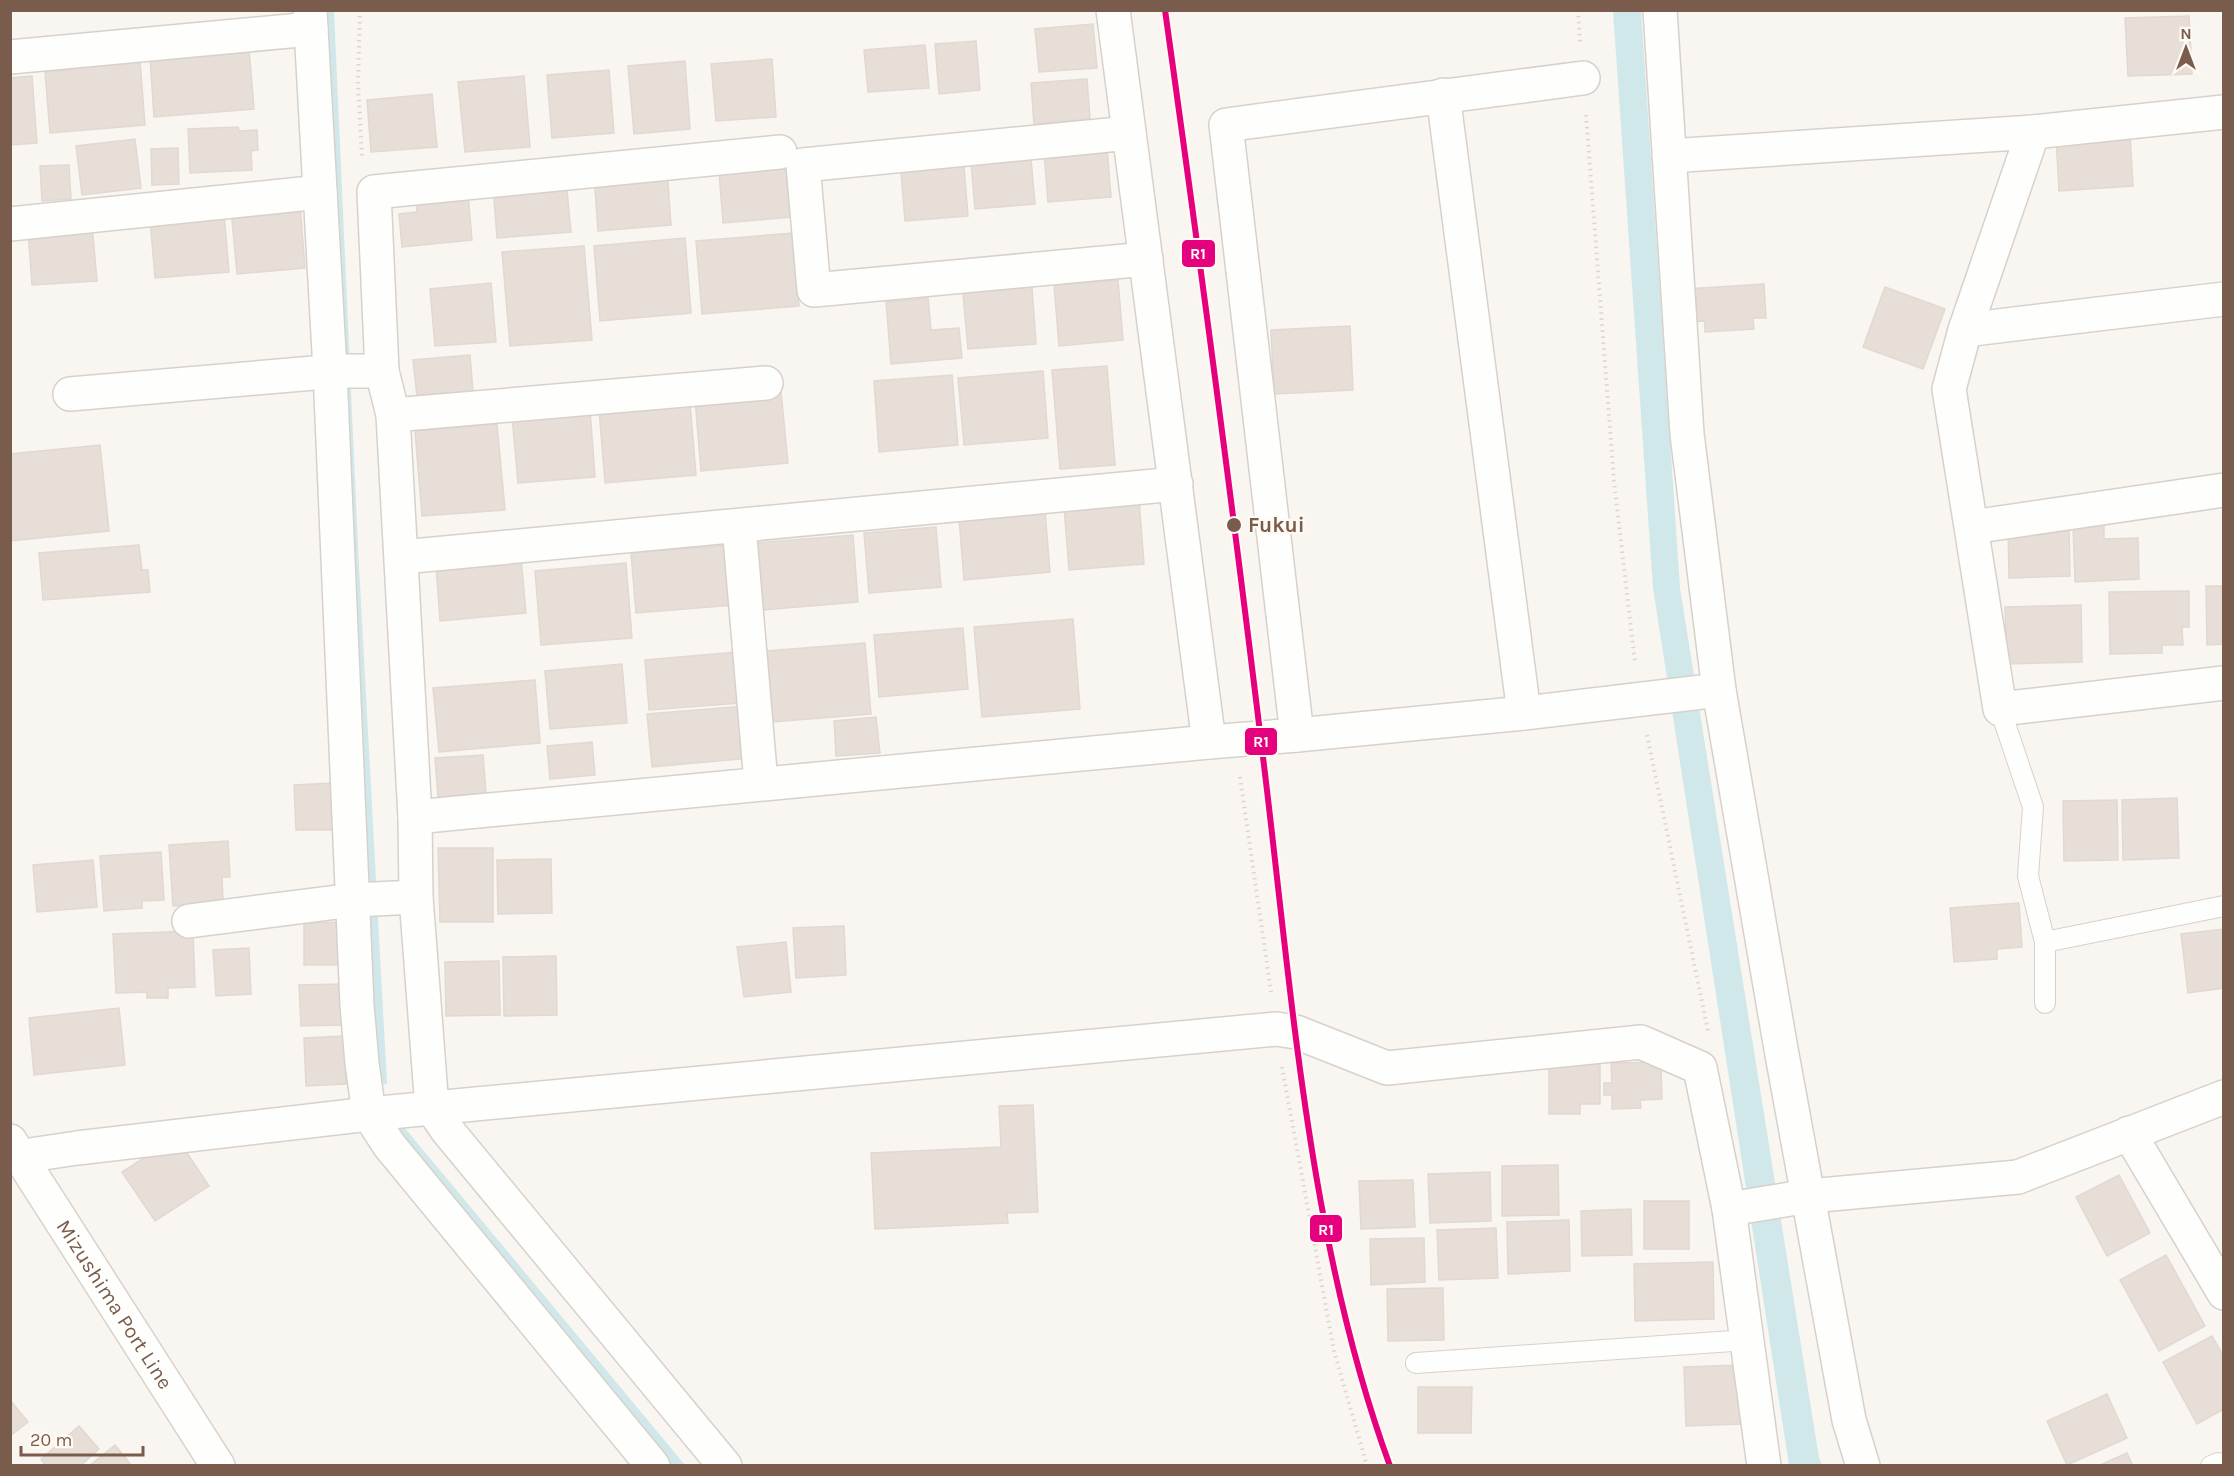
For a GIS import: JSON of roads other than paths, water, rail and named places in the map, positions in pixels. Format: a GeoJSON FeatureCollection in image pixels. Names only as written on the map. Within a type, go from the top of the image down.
{"type":"FeatureCollection","features":[{"type":"Feature","properties":{"kind":"street"},"geometry":{"type":"LineString","coordinates":[[1113,10],[1176,484],[1222,741]]}},
{"type":"Feature","properties":{"kind":"street"},"geometry":{"type":"LineString","coordinates":[[1660,10],[1687,434],[1714,691],[1802,1197],[1849,1420],[1863,1466]]}},
{"type":"Feature","properties":{"kind":"street"},"geometry":{"type":"LineString","coordinates":[[10,57],[311,20],[320,192],[353,371],[379,899],[361,1051],[369,1114],[389,1145],[653,1466]]}},
{"type":"Feature","properties":{"kind":"street"},"geometry":{"type":"LineString","coordinates":[[1297,735],[1226,125],[1583,78]]}},
{"type":"Feature","properties":{"kind":"street"},"geometry":{"type":"LineString","coordinates":[[1443,95],[1524,713]]}},
{"type":"Feature","properties":{"kind":"street"},"geometry":{"type":"LineString","coordinates":[[1669,156],[2033,132],[2223,112]]}},
{"type":"Feature","properties":{"kind":"street"},"geometry":{"type":"LineString","coordinates":[[2033,132],[1965,330],[1949,389],[2000,709],[2223,683]]}},
{"type":"Feature","properties":{"kind":"street"},"geometry":{"type":"LineString","coordinates":[[1129,133],[803,165],[814,290],[1146,259]]}},
{"type":"Feature","properties":{"kind":"street"},"geometry":{"type":"LineString","coordinates":[[725,1466],[447,1130],[432,1108],[379,899],[415,817],[393,415],[353,371],[375,192],[780,152]]}},
{"type":"Feature","properties":{"kind":"street"},"geometry":{"type":"LineString","coordinates":[[10,224],[320,192]]}},
{"type":"Feature","properties":{"kind":"street"},"geometry":{"type":"LineString","coordinates":[[1965,330],[2223,299]]}},
{"type":"Feature","properties":{"kind":"street"},"geometry":{"type":"LineString","coordinates":[[70,394],[353,371]]}},
{"type":"Feature","properties":{"kind":"street"},"geometry":{"type":"LineString","coordinates":[[393,415],[766,383]]}},
{"type":"Feature","properties":{"kind":"street"},"geometry":{"type":"LineString","coordinates":[[402,557],[1176,484]]}},
{"type":"Feature","properties":{"kind":"street"},"geometry":{"type":"LineString","coordinates":[[1972,526],[2223,490]]}},
{"type":"Feature","properties":{"kind":"street"},"geometry":{"type":"LineString","coordinates":[[739,526],[761,783]]}},
{"type":"Feature","properties":{"kind":"street"},"geometry":{"type":"LineString","coordinates":[[415,817],[1524,713],[1714,691]]}},
{"type":"Feature","properties":{"kind":"street"},"geometry":{"type":"LineString","coordinates":[[189,921],[379,899]]}},
{"type":"Feature","properties":{"kind":"street"},"geometry":{"type":"LineString","coordinates":[[14,1152],[77,1148],[369,1114],[1276,1029],[1296,1032],[1387,1068],[1641,1042],[1700,1068],[1736,1208],[1747,1340],[1764,1466]]}},
{"type":"Feature","properties":{"kind":"street"},"geometry":{"type":"LineString","coordinates":[[1736,1208],[1802,1197],[2018,1177],[2223,1097]]}},
{"type":"Feature","properties":{"kind":"street"},"geometry":{"type":"LineString","coordinates":[[2129,1133],[2223,1293]]}},
{"type":"Feature","properties":{"kind":"street","name":"Mizushima Port Line"},"geometry":{"type":"LineString","coordinates":[[14,1152],[218,1466]]}},
{"type":"Feature","properties":{"kind":"lane"},"geometry":{"type":"LineString","coordinates":[[2000,709],[2033,807],[2028,876],[2045,942],[2045,1003]]}},
{"type":"Feature","properties":{"kind":"lane"},"geometry":{"type":"LineString","coordinates":[[2045,942],[2223,906]]}},
{"type":"Feature","properties":{"kind":"lane"},"geometry":{"type":"LineString","coordinates":[[1416,1363],[1747,1340]]}},
{"type":"Feature","properties":{"kind":"water"},"geometry":{"type":"Polygon","coordinates":[[[323,11],[334,11],[358,547],[387,1084],[376,1084],[323,11]]]}},
{"type":"Feature","properties":{"kind":"water"},"geometry":{"type":"Polygon","coordinates":[[[1613,11],[1641,11],[1680,588],[1819,1458],[1822,1465],[1789,1465],[1653,588],[1613,11]]]}},
{"type":"Feature","properties":{"kind":"water"},"geometry":{"type":"Polygon","coordinates":[[[404,1127],[685,1465],[670,1465],[391,1129],[404,1127]]]}},
{"type":"Feature","properties":{"kind":"place","name":"Fukui"},"geometry":{"type":"Point","coordinates":[1234,525]}}]}
